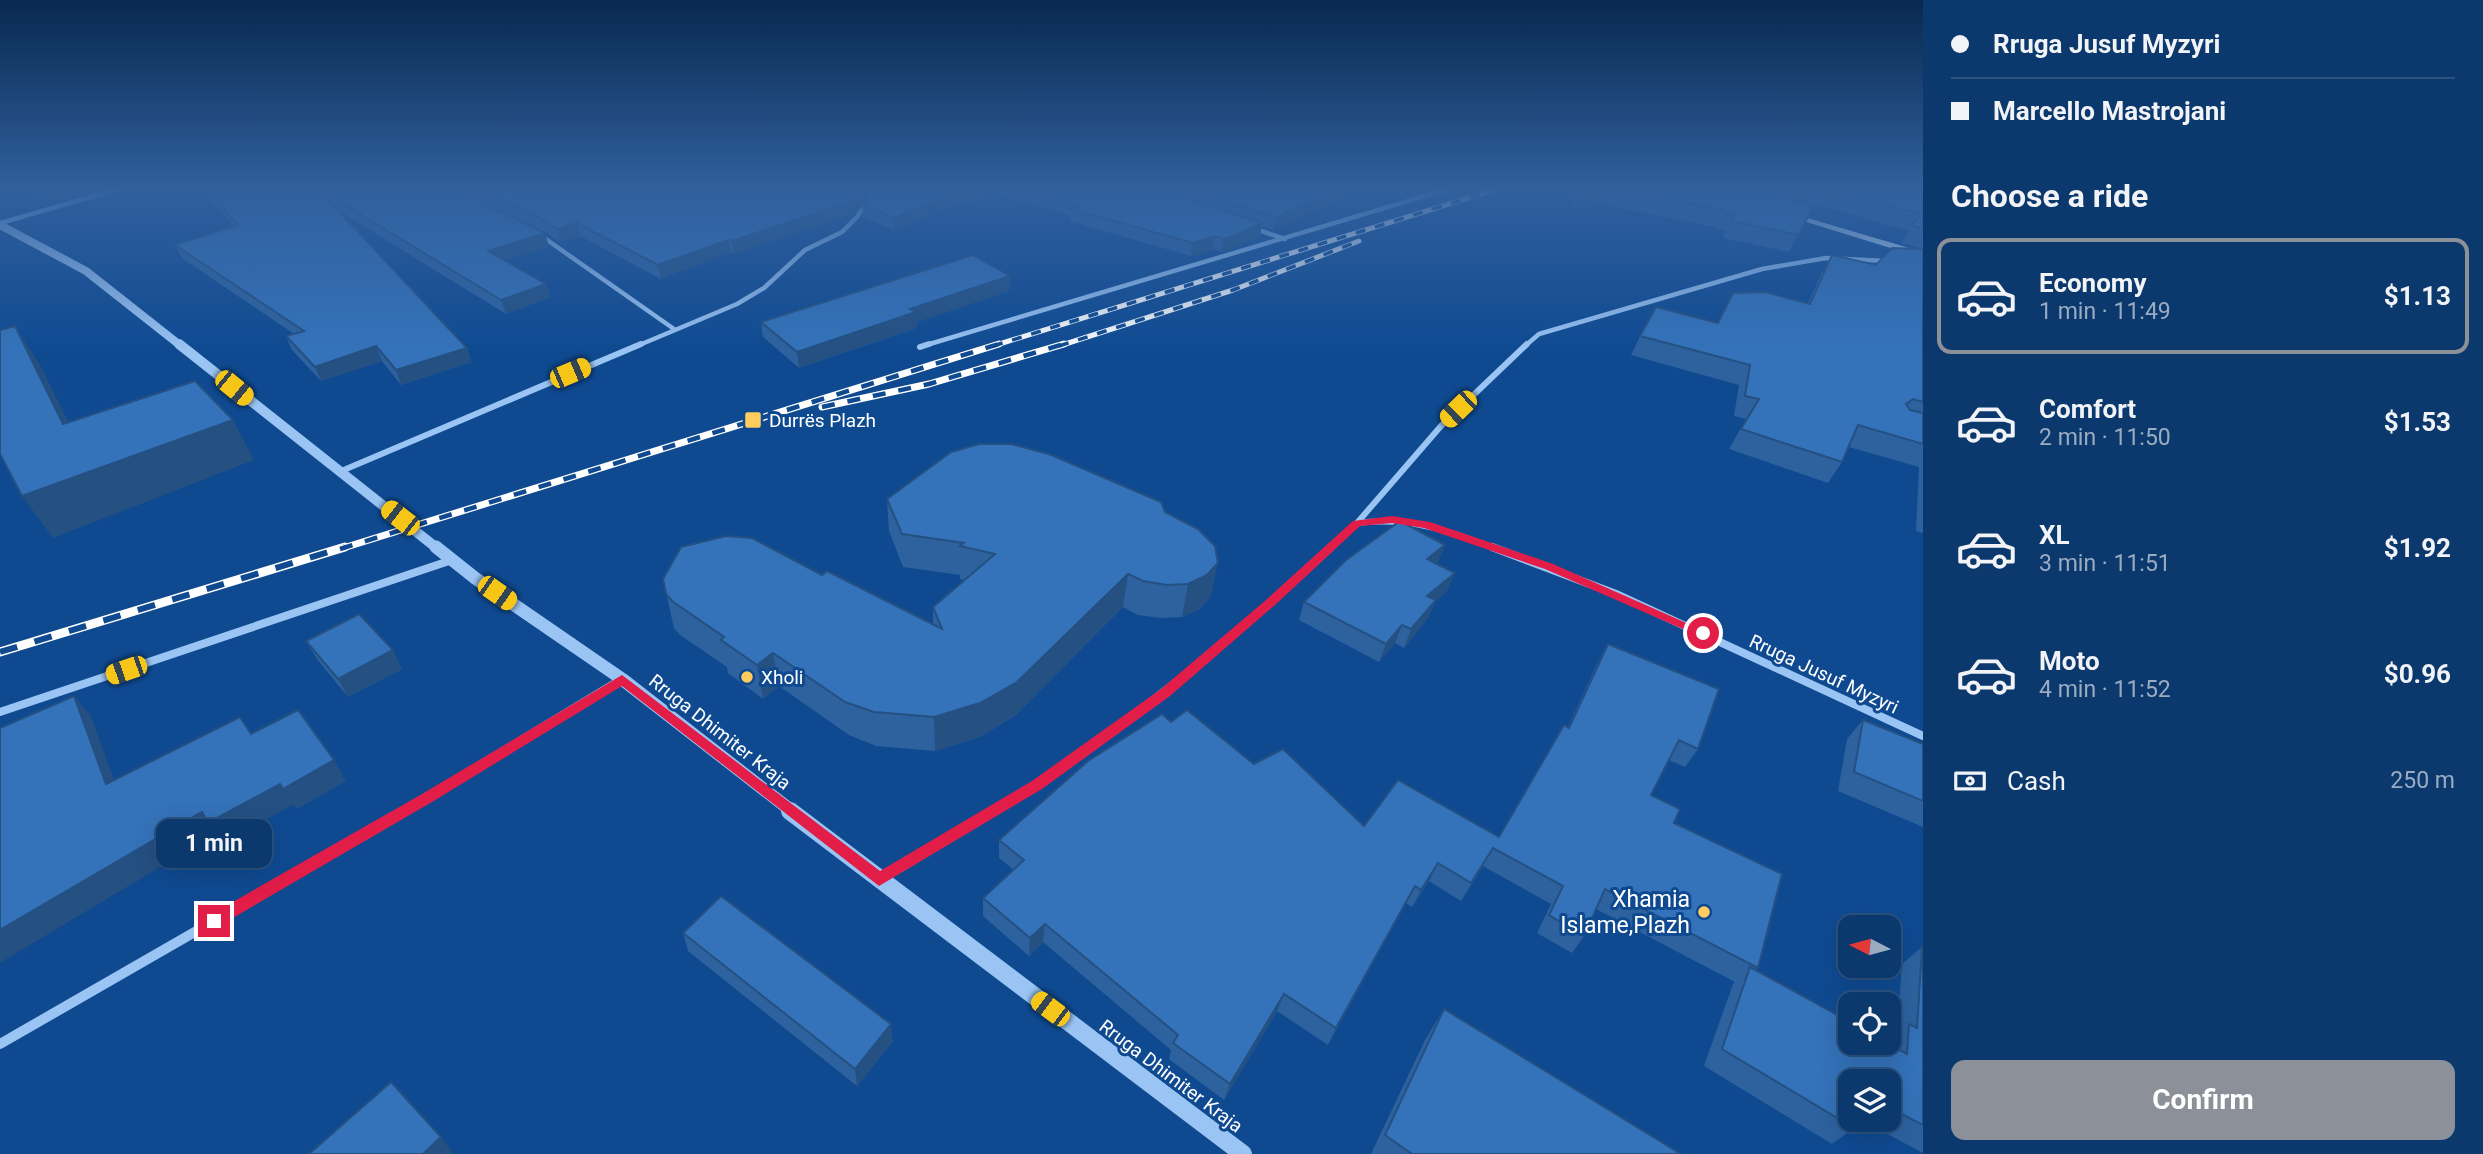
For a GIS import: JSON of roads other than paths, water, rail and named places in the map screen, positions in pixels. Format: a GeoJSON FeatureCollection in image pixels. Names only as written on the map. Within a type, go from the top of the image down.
{"type":"FeatureCollection","features":[{"type":"Feature","properties":{"kind":"main road"},"geometry":{"type":"LineString","coordinates":[[1883,243],[1923,255]]}},
{"type":"Feature","properties":{"kind":"street","name":"Rruga Dhimiter Kraja"},"geometry":{"type":"LineString","coordinates":[[34,243],[86,271],[452,560],[622,679],[879,880],[1243,1154]]}},
{"type":"Feature","properties":{"kind":"street"},"geometry":{"type":"LineString","coordinates":[[553,243],[674,329]]}},
{"type":"Feature","properties":{"kind":"street"},"geometry":{"type":"LineString","coordinates":[[339,472],[737,304],[764,288],[805,250],[820,243]]}},
{"type":"Feature","properties":{"kind":"street"},"geometry":{"type":"LineString","coordinates":[[920,347],[1273,243]]}},
{"type":"Feature","properties":{"kind":"street"},"geometry":{"type":"LineString","coordinates":[[879,880],[1037,785],[1165,693],[1270,603],[1357,523],[1441,426],[1539,334],[1762,269],[1826,258],[1895,261]]}},
{"type":"Feature","properties":{"kind":"street"},"geometry":{"type":"LineString","coordinates":[[1909,262],[1923,262]]}},
{"type":"Feature","properties":{"kind":"street","name":"Rruga Jusuf Myzyri"},"geometry":{"type":"LineString","coordinates":[[1357,523],[1392,520],[1426,524],[1549,567],[1678,622],[1844,703],[1923,736]]}},
{"type":"Feature","properties":{"kind":"street"},"geometry":{"type":"LineString","coordinates":[[0,712],[452,560]]}},
{"type":"Feature","properties":{"kind":"street"},"geometry":{"type":"LineString","coordinates":[[0,1044],[427,798],[622,679]]}},
{"type":"Feature","properties":{"kind":"railway"},"geometry":{"type":"LineString","coordinates":[[993,346],[1324,243]]}},
{"type":"Feature","properties":{"kind":"railway"},"geometry":{"type":"LineString","coordinates":[[1059,346],[1233,290],[1354,243]]}},
{"type":"Feature","properties":{"kind":"railway"},"geometry":{"type":"LineString","coordinates":[[340,549],[999,344]]}},
{"type":"Feature","properties":{"kind":"railway"},"geometry":{"type":"LineString","coordinates":[[822,407],[929,384],[1064,344]]}},
{"type":"Feature","properties":{"kind":"railway"},"geometry":{"type":"LineString","coordinates":[[0,652],[345,547]]}},
{"type":"Feature","properties":{"kind":"place","name":"Durrës Plazh"},"geometry":{"type":"Point","coordinates":[753,420]}},
{"type":"Feature","properties":{"kind":"place","name":"Xholi"},"geometry":{"type":"Point","coordinates":[747,677]}},
{"type":"Feature","properties":{"kind":"place","name":"Xhamia Islame,Plazh"},"geometry":{"type":"Point","coordinates":[1704,912]}}]}
